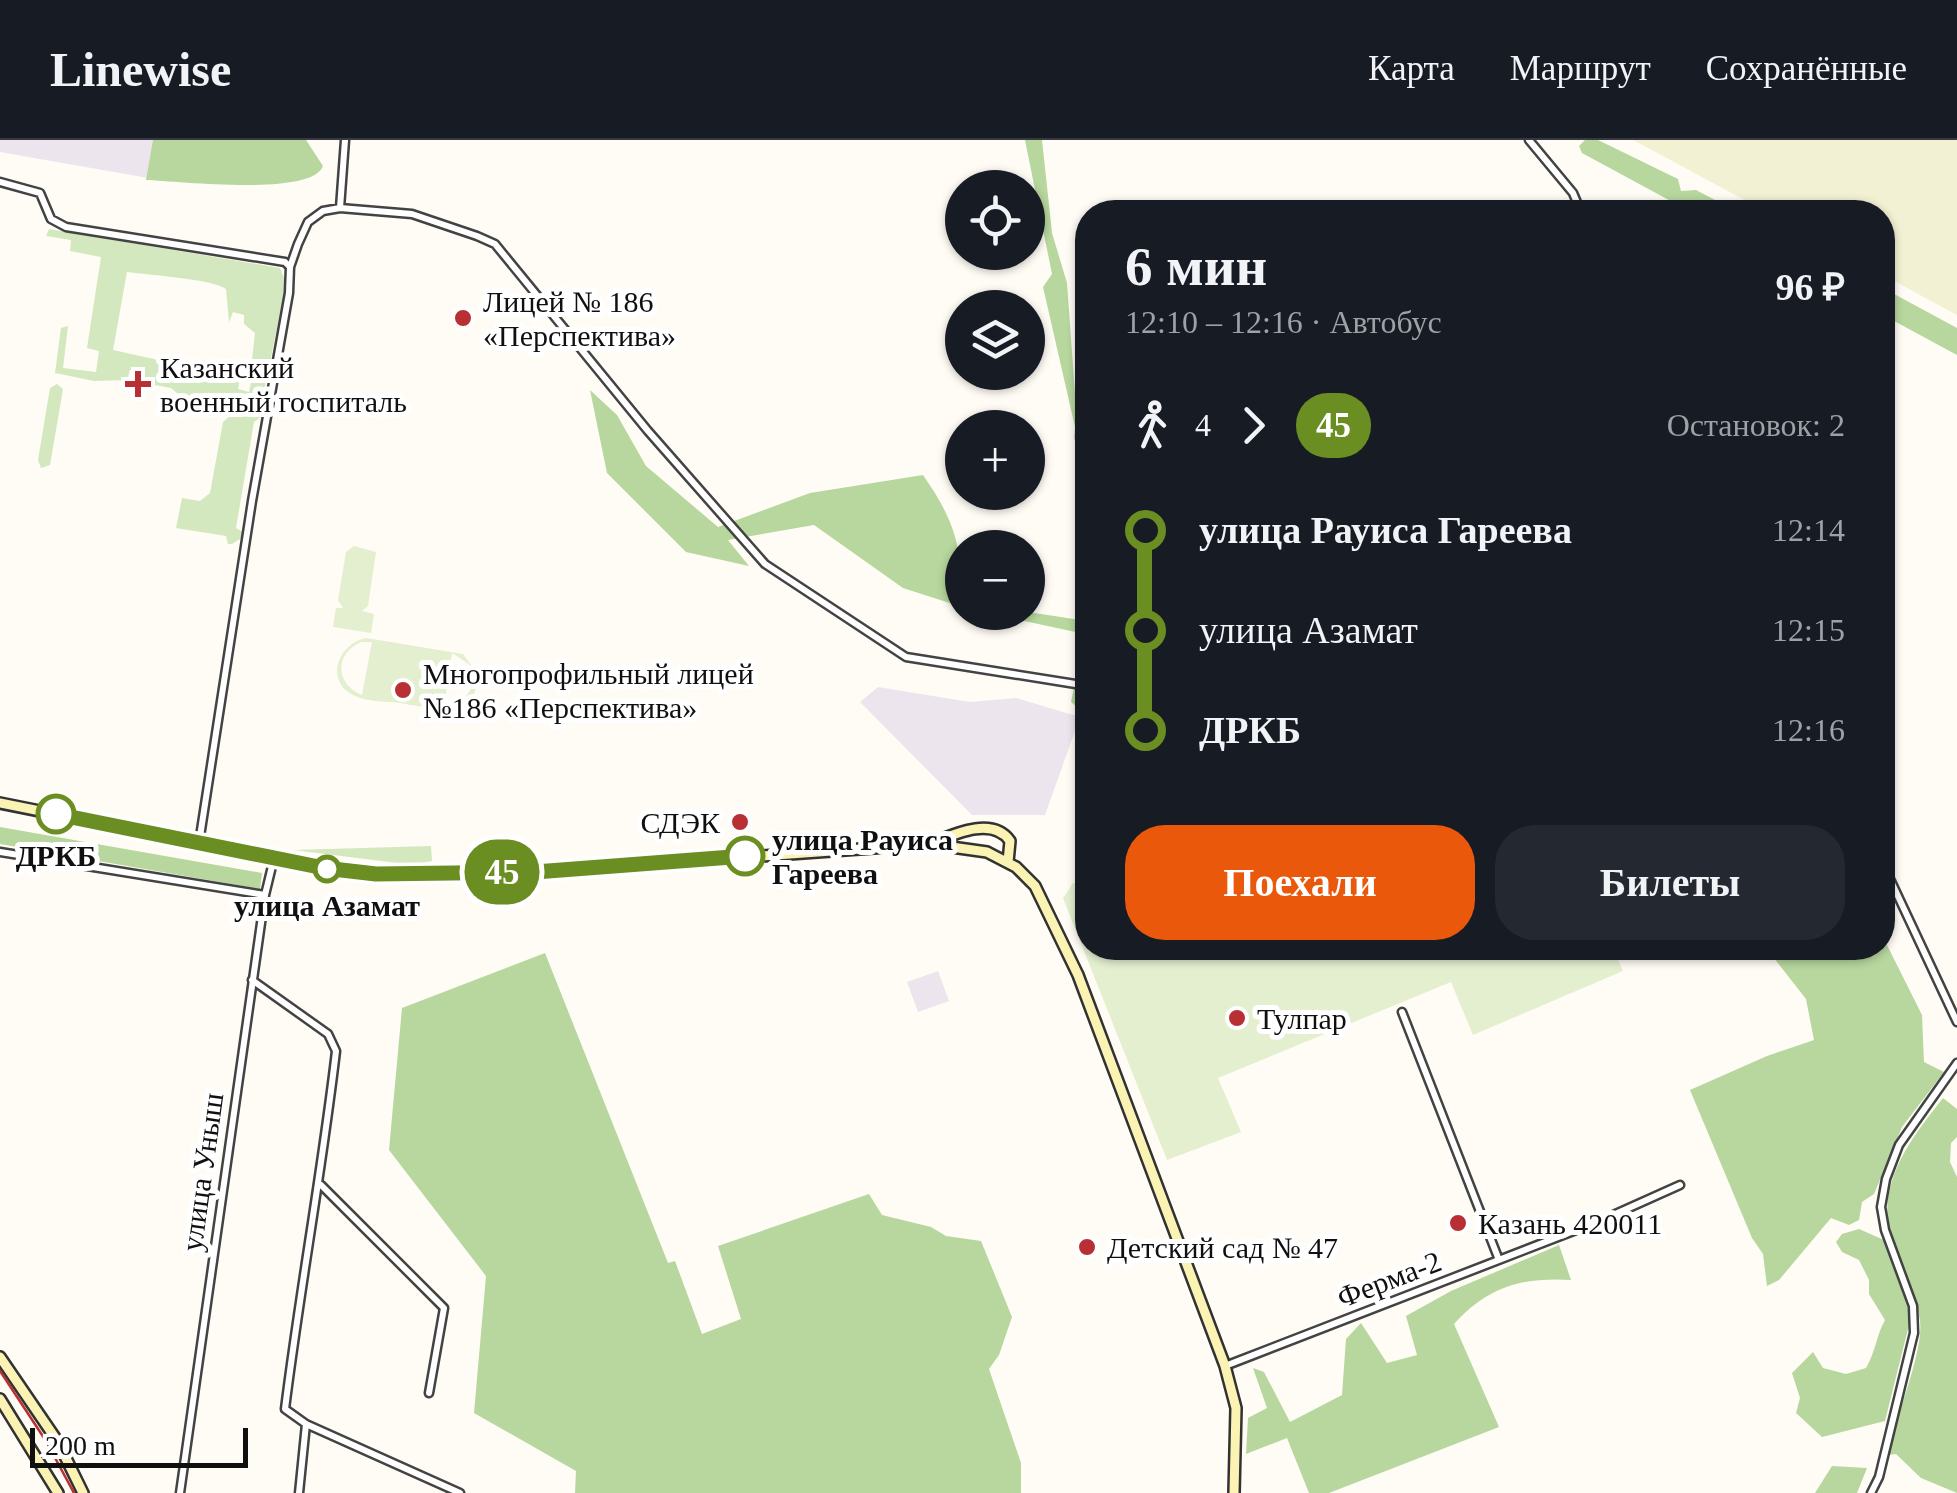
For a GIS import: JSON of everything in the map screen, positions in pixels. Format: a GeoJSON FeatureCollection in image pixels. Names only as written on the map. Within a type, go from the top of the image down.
{"type":"FeatureCollection","features":[{"type":"Feature","properties":{"kind":"street"},"geometry":{"type":"LineString","coordinates":[[340,208],[345,140]]}},
{"type":"Feature","properties":{"kind":"street"},"geometry":{"type":"LineString","coordinates":[[1528,140],[1575,200]]}},
{"type":"Feature","properties":{"kind":"street"},"geometry":{"type":"LineString","coordinates":[[0,182],[40,193],[51,219],[66,227],[285,262],[290,267]]}},
{"type":"Feature","properties":{"kind":"street"},"geometry":{"type":"LineString","coordinates":[[199,844],[252,500],[289,293],[290,267],[308,222],[323,211],[340,208],[412,214],[495,244],[648,431],[765,564],[906,656],[1075,684]]}},
{"type":"Feature","properties":{"kind":"street"},"geometry":{"type":"LineString","coordinates":[[0,802],[199,844],[359,872],[432,876],[535,872],[930,844],[987,852],[1008,862],[1035,886],[1078,975],[1225,1366],[1236,1408],[1234,1493]]}},
{"type":"Feature","properties":{"kind":"street"},"geometry":{"type":"LineString","coordinates":[[930,844],[974,828],[996,831],[1010,841],[1008,862]]}},
{"type":"Feature","properties":{"kind":"street"},"geometry":{"type":"LineString","coordinates":[[0,852],[264,896]]}},
{"type":"Feature","properties":{"kind":"street","name":"улица Уныш"},"geometry":{"type":"LineString","coordinates":[[180,1493],[264,896],[274,858]]}},
{"type":"Feature","properties":{"kind":"street"},"geometry":{"type":"LineString","coordinates":[[1895,890],[1957,1022]]}},
{"type":"Feature","properties":{"kind":"street"},"geometry":{"type":"LineString","coordinates":[[252,980],[328,1034],[336,1051],[321,1185],[296,1318],[285,1409],[306,1424],[460,1493]]}},
{"type":"Feature","properties":{"kind":"street"},"geometry":{"type":"LineString","coordinates":[[1402,1012],[1500,1260]]}},
{"type":"Feature","properties":{"kind":"street"},"geometry":{"type":"LineString","coordinates":[[1871,1493],[1879,1476],[1914,1333],[1913,1306],[1884,1230],[1886,1179],[1899,1146],[1957,1063]]}},
{"type":"Feature","properties":{"kind":"street"},"geometry":{"type":"LineString","coordinates":[[321,1185],[444,1308],[430,1393]]}},
{"type":"Feature","properties":{"kind":"street","name":"Ферма-2"},"geometry":{"type":"LineString","coordinates":[[1225,1366],[1500,1260],[1680,1185]]}},
{"type":"Feature","properties":{"kind":"street"},"geometry":{"type":"LineString","coordinates":[[0,1357],[58,1442],[84,1493]]}},
{"type":"Feature","properties":{"kind":"street"},"geometry":{"type":"LineString","coordinates":[[0,1399],[58,1493]]}},
{"type":"Feature","properties":{"kind":"street"},"geometry":{"type":"LineString","coordinates":[[299,1493],[306,1424]]}},
{"type":"Feature","properties":{"kind":"shaded area"},"geometry":{"type":"Polygon","coordinates":[[[0,140],[155,140],[148,178],[0,152],[0,140]]]}},
{"type":"Feature","properties":{"kind":"shaded area"},"geometry":{"type":"Polygon","coordinates":[[[1633,140],[1957,140],[1957,315],[1895,281],[1895,200],[1745,200],[1633,140]]]}},
{"type":"Feature","properties":{"kind":"shaded area"},"geometry":{"type":"Polygon","coordinates":[[[878,687],[970,702],[1016,698],[1075,716],[1075,731],[1045,815],[972,815],[860,702],[878,687]]]}},
{"type":"Feature","properties":{"kind":"shaded area"},"geometry":{"type":"Polygon","coordinates":[[[938,971],[949,1001],[918,1012],[907,982],[938,971]]]}},
{"type":"Feature","properties":{"kind":"green space"},"geometry":{"type":"Polygon","coordinates":[[[153,140],[306,140],[323,166],[314,176],[271,184],[146,180],[153,140]]]}},
{"type":"Feature","properties":{"kind":"green space"},"geometry":{"type":"Polygon","coordinates":[[[1025,140],[1042,140],[1052,233],[1067,283],[1075,427],[1043,287],[1052,274],[1045,239],[1045,170],[1031,170],[1025,140]]]}},
{"type":"Feature","properties":{"kind":"green space"},"geometry":{"type":"Polygon","coordinates":[[[1585,140],[1598,140],[1678,179],[1681,191],[1696,190],[1715,200],[1669,200],[1582,153],[1579,146],[1585,140]]]}},
{"type":"Feature","properties":{"kind":"green space"},"geometry":{"type":"Polygon","coordinates":[[[49,229],[280,268],[286,283],[268,372],[251,368],[255,333],[244,324],[244,315],[233,312],[229,322],[226,289],[180,278],[127,272],[113,350],[240,378],[238,389],[249,392],[252,378],[265,381],[266,398],[236,396],[219,409],[190,404],[171,388],[139,382],[140,372],[130,370],[127,380],[94,381],[55,373],[61,328],[68,326],[63,368],[96,372],[99,351],[87,348],[101,257],[70,251],[71,240],[46,236],[49,229]]]}},
{"type":"Feature","properties":{"kind":"green space"},"geometry":{"type":"Polygon","coordinates":[[[1895,294],[1957,328],[1957,355],[1895,321],[1895,294]]]}},
{"type":"Feature","properties":{"kind":"green space"},"geometry":{"type":"Polygon","coordinates":[[[57,384],[63,389],[50,465],[41,468],[38,460],[50,388],[57,384]]]}},
{"type":"Feature","properties":{"kind":"green space"},"geometry":{"type":"Polygon","coordinates":[[[590,390],[617,415],[646,466],[718,527],[810,493],[923,475],[952,530],[945,530],[945,602],[903,588],[814,525],[728,540],[749,566],[686,552],[607,473],[590,390]]]}},
{"type":"Feature","properties":{"kind":"green space"},"geometry":{"type":"Polygon","coordinates":[[[241,406],[260,409],[264,415],[254,422],[236,528],[243,532],[243,537],[228,544],[226,536],[176,528],[182,498],[200,501],[210,493],[223,422],[241,406]]]}},
{"type":"Feature","properties":{"kind":"green space"},"geometry":{"type":"Polygon","coordinates":[[[354,546],[376,552],[368,606],[362,611],[374,614],[371,633],[333,627],[336,608],[343,608],[338,600],[346,552],[354,546]]]}},
{"type":"Feature","properties":{"kind":"green space"},"geometry":{"type":"Polygon","coordinates":[[[1045,615],[1075,619],[1075,632],[1045,626],[1045,615]]]}},
{"type":"Feature","properties":{"kind":"green space"},"geometry":{"type":"Polygon","coordinates":[[[366,638],[463,654],[477,673],[476,688],[471,699],[451,708],[358,697],[344,688],[337,672],[342,654],[357,641],[366,638]],[[361,642],[346,654],[341,669],[347,684],[362,695],[372,642],[361,642]],[[452,653],[444,706],[463,701],[474,684],[469,664],[452,653]]]}},
{"type":"Feature","properties":{"kind":"green space"},"geometry":{"type":"Polygon","coordinates":[[[0,827],[262,873],[260,889],[0,844],[0,827]]]}},
{"type":"Feature","properties":{"kind":"green space"},"geometry":{"type":"Polygon","coordinates":[[[431,846],[432,861],[413,865],[294,850],[431,846]]]}},
{"type":"Feature","properties":{"kind":"green space","name":"Тулпар"},"geometry":{"type":"Polygon","coordinates":[[[1075,883],[1075,928],[1063,898],[1075,883]]]}},
{"type":"Feature","properties":{"kind":"green space"},"geometry":{"type":"Polygon","coordinates":[[[545,953],[668,1263],[675,1261],[702,1334],[741,1319],[718,1246],[869,1194],[882,1215],[931,1227],[946,1236],[981,1241],[1012,1317],[999,1355],[989,1369],[1021,1463],[1021,1493],[575,1493],[576,1471],[474,1413],[486,1276],[389,1150],[402,1008],[545,953]]]}},
{"type":"Feature","properties":{"kind":"green space","name":"Тулпар"},"geometry":{"type":"Polygon","coordinates":[[[1088,960],[1618,960],[1623,971],[1473,1035],[1451,982],[1218,1078],[1241,1132],[1167,1160],[1088,960]]]}},
{"type":"Feature","properties":{"kind":"green space"},"geometry":{"type":"Polygon","coordinates":[[[1775,960],[1894,960],[1922,1015],[1924,1062],[1944,1072],[1902,1127],[1874,1194],[1862,1202],[1859,1220],[1849,1225],[1831,1218],[1779,1280],[1767,1286],[1763,1254],[1752,1238],[1690,1090],[1814,1040],[1806,999],[1775,960]]]}},
{"type":"Feature","properties":{"kind":"green space"},"geometry":{"type":"Polygon","coordinates":[[[1943,1098],[1957,1109],[1957,1137],[1951,1143],[1950,1162],[1957,1177],[1957,1493],[1921,1478],[1896,1454],[1888,1455],[1913,1368],[1920,1321],[1892,1242],[1888,1201],[1898,1164],[1943,1098]]]}},
{"type":"Feature","properties":{"kind":"green space"},"geometry":{"type":"Polygon","coordinates":[[[1859,1229],[1884,1240],[1911,1317],[1885,1421],[1822,1437],[1796,1413],[1800,1398],[1792,1373],[1813,1352],[1823,1368],[1846,1374],[1866,1368],[1885,1320],[1869,1294],[1869,1280],[1859,1260],[1842,1252],[1836,1242],[1842,1234],[1859,1229]]]}},
{"type":"Feature","properties":{"kind":"green space"},"geometry":{"type":"Polygon","coordinates":[[[1559,1245],[1571,1280],[1536,1280],[1506,1287],[1480,1301],[1454,1324],[1499,1427],[1329,1493],[1309,1493],[1287,1438],[1246,1454],[1248,1418],[1267,1408],[1253,1368],[1264,1372],[1290,1422],[1342,1395],[1346,1339],[1361,1323],[1387,1363],[1417,1355],[1406,1316],[1451,1291],[1559,1245]]]}},
{"type":"Feature","properties":{"kind":"green space"},"geometry":{"type":"Polygon","coordinates":[[[1832,1466],[1867,1468],[1857,1493],[1815,1493],[1832,1466]]]}},
{"type":"Feature","properties":{"kind":"tram line"},"geometry":{"type":"LineString","coordinates":[[0,1371],[46,1441],[74,1493]]}},
{"type":"Feature","properties":{"kind":"bus line","name":"45"},"geometry":{"type":"LineString","coordinates":[[56,814],[324,868],[376,874],[535,872],[745,856]]}},
{"type":"Feature","properties":{"kind":"place","name":"Лицей № 186 «Перспектива»"},"geometry":{"type":"Point","coordinates":[463,318]}},
{"type":"Feature","properties":{"kind":"place","name":"Казанский военный госпиталь"},"geometry":{"type":"Point","coordinates":[138,384]}},
{"type":"Feature","properties":{"kind":"place","name":"Многопрофильный лицей №186 «Перспектива»"},"geometry":{"type":"Point","coordinates":[403,690]}},
{"type":"Feature","properties":{"kind":"place","name":"ДРКБ"},"geometry":{"type":"Point","coordinates":[56,814]}},
{"type":"Feature","properties":{"kind":"place","name":"СДЭК"},"geometry":{"type":"Point","coordinates":[740,822]}},
{"type":"Feature","properties":{"kind":"place","name":"улица Рауиса Гареева"},"geometry":{"type":"Point","coordinates":[745,856]}},
{"type":"Feature","properties":{"kind":"place","name":"улица Азамат"},"geometry":{"type":"Point","coordinates":[327,869]}},
{"type":"Feature","properties":{"kind":"place","name":"Тулпар"},"geometry":{"type":"Point","coordinates":[1237,1018]}},
{"type":"Feature","properties":{"kind":"place","name":"Казань 420011"},"geometry":{"type":"Point","coordinates":[1458,1223]}},
{"type":"Feature","properties":{"kind":"place","name":"Детский сад № 47"},"geometry":{"type":"Point","coordinates":[1087,1247]}}]}
